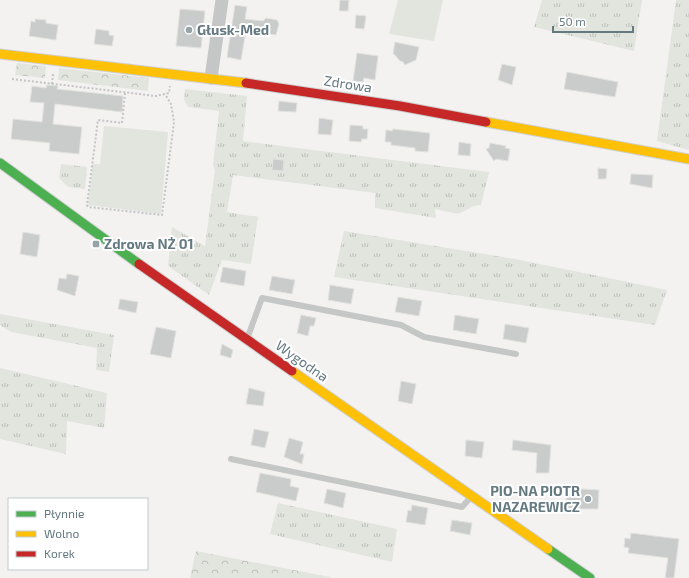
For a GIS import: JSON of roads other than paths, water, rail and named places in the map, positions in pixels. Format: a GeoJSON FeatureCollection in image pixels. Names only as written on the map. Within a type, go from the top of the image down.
{"type":"FeatureCollection","features":[{"type":"Feature","properties":{"kind":"street"},"geometry":{"type":"LineString","coordinates":[[212,78],[222,0]]}},
{"type":"Feature","properties":{"kind":"street","name":"Zdrowa"},"geometry":{"type":"LineString","coordinates":[[0,54],[212,78],[400,106],[689,159]]}},
{"type":"Feature","properties":{"kind":"street","name":"Wygodna"},"geometry":{"type":"LineString","coordinates":[[0,163],[80,222],[247,340],[590,578]]}},
{"type":"Feature","properties":{"kind":"lane"},"geometry":{"type":"LineString","coordinates":[[247,340],[262,298],[401,325],[424,337],[516,354]]}},
{"type":"Feature","properties":{"kind":"lane"},"geometry":{"type":"LineString","coordinates":[[231,459],[462,507],[472,496]]}},
{"type":"Feature","properties":{"kind":"place","name":"Głusk-Med"},"geometry":{"type":"Point","coordinates":[189,30]}},
{"type":"Feature","properties":{"kind":"place","name":"Zdrowa NŻ 01"},"geometry":{"type":"Point","coordinates":[96,244]}},
{"type":"Feature","properties":{"kind":"place","name":"PIO-NA PIOTR NAZAREWICZ"},"geometry":{"type":"Point","coordinates":[588,499]}}]}
